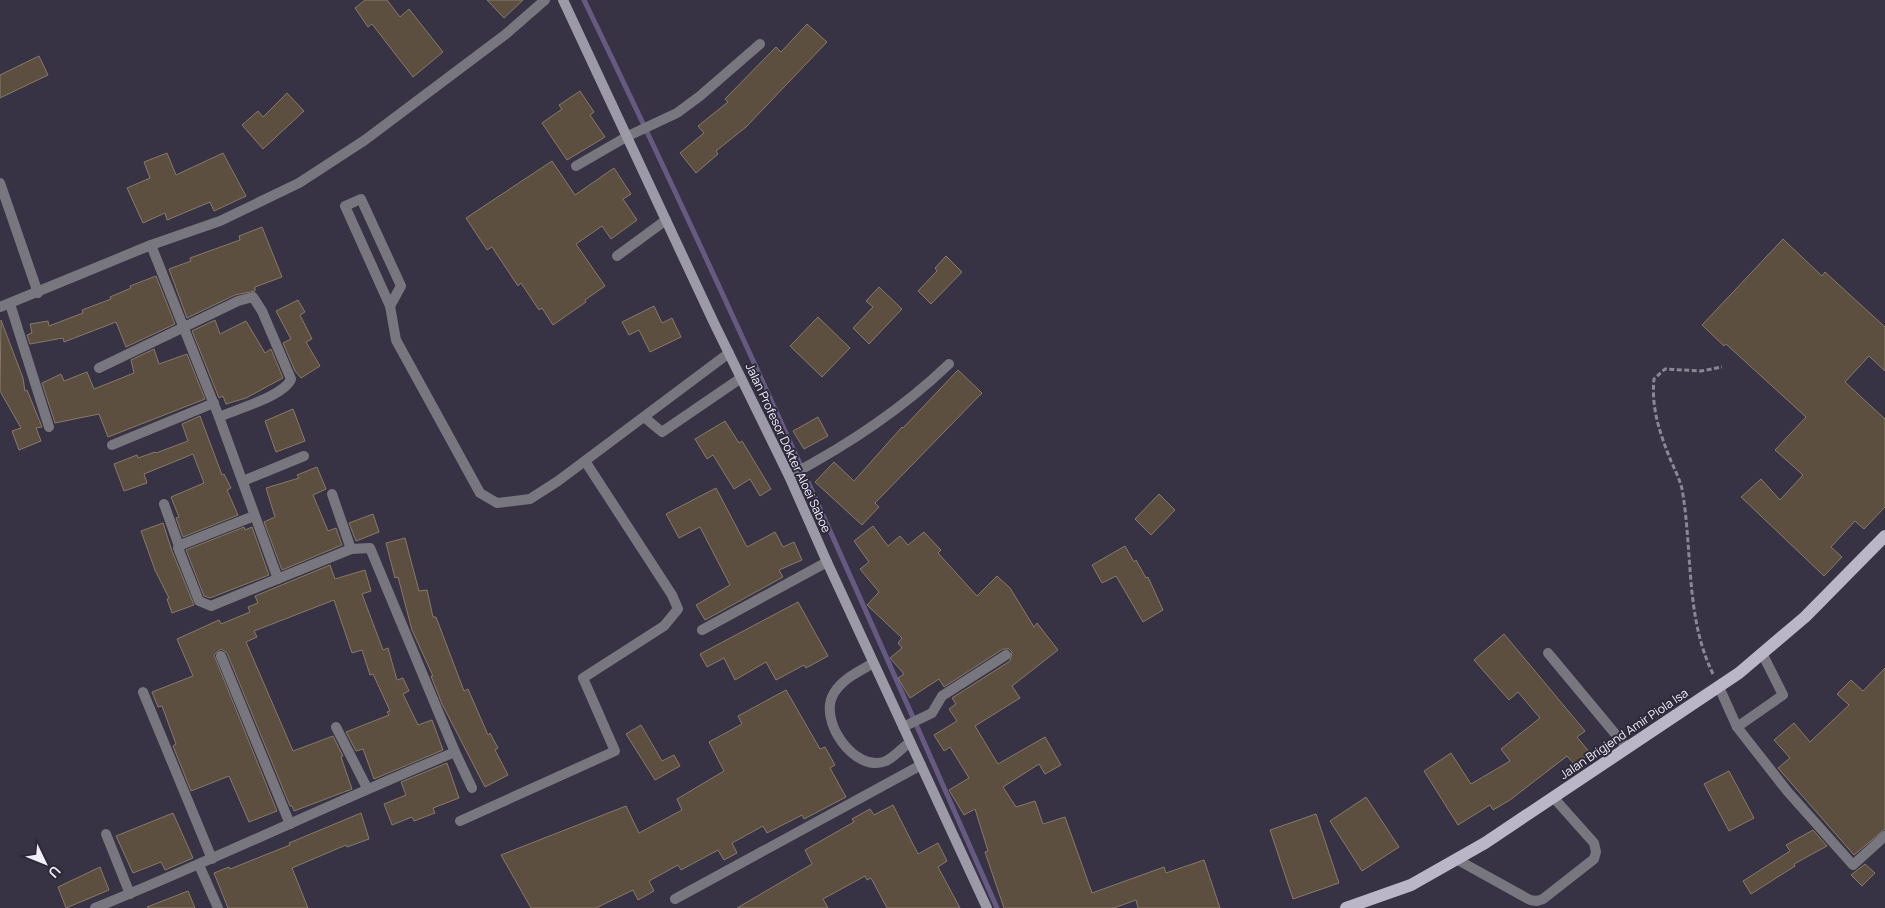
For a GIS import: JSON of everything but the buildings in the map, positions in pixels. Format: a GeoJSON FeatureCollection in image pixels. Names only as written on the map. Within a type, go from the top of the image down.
{"type":"FeatureCollection","features":[{"type":"Feature","properties":{"kind":"main road","name":"Jalan Brigjend Amir Piola Isa"},"geometry":{"type":"LineString","coordinates":[[1346,908],[1410,885],[1456,860],[1719,687],[1763,655],[1805,617],[1885,536]]}},
{"type":"Feature","properties":{"kind":"street"},"geometry":{"type":"LineString","coordinates":[[49,428],[5,306],[151,245],[220,221],[299,183],[334,163],[506,34],[545,0]]}},
{"type":"Feature","properties":{"kind":"street","name":"Jalan Profesor Dokter Aloei Saboe"},"geometry":{"type":"LineString","coordinates":[[563,0],[632,134],[666,220],[741,378],[793,474],[827,562],[873,663],[907,725],[910,742],[987,908]]}},
{"type":"Feature","properties":{"kind":"street"},"geometry":{"type":"LineString","coordinates":[[576,166],[632,134],[657,123],[700,96],[760,44]]}},
{"type":"Feature","properties":{"kind":"street"},"geometry":{"type":"LineString","coordinates":[[0,183],[38,293]]}},
{"type":"Feature","properties":{"kind":"street"},"geometry":{"type":"LineString","coordinates":[[390,306],[401,286],[360,199],[345,206],[390,306],[396,340],[480,493],[497,503],[530,499],[644,417],[729,352]]}},
{"type":"Feature","properties":{"kind":"street"},"geometry":{"type":"LineString","coordinates":[[617,256],[666,220]]}},
{"type":"Feature","properties":{"kind":"street"},"geometry":{"type":"LineString","coordinates":[[151,245],[220,417],[278,579]]}},
{"type":"Feature","properties":{"kind":"street"},"geometry":{"type":"LineString","coordinates":[[99,368],[238,302],[253,297],[262,311],[291,373],[289,384],[280,391],[220,417]]}},
{"type":"Feature","properties":{"kind":"street"},"geometry":{"type":"LineString","coordinates":[[793,474],[868,431],[916,395],[950,364]]}},
{"type":"Feature","properties":{"kind":"street"},"geometry":{"type":"LineString","coordinates":[[644,417],[662,432],[741,378]]}},
{"type":"Feature","properties":{"kind":"street"},"geometry":{"type":"LineString","coordinates":[[112,445],[214,403]]}},
{"type":"Feature","properties":{"kind":"street"},"geometry":{"type":"LineString","coordinates":[[243,481],[304,456]]}},
{"type":"Feature","properties":{"kind":"street"},"geometry":{"type":"LineString","coordinates":[[460,820],[615,751],[583,678],[664,626],[678,608],[672,595],[584,461]]}},
{"type":"Feature","properties":{"kind":"street"},"geometry":{"type":"LineString","coordinates":[[332,494],[352,549]]}},
{"type":"Feature","properties":{"kind":"street"},"geometry":{"type":"LineString","coordinates":[[164,504],[179,546],[178,552],[199,601],[206,605],[211,606],[352,549],[368,547],[372,550],[413,655],[472,788]]}},
{"type":"Feature","properties":{"kind":"street"},"geometry":{"type":"LineString","coordinates":[[179,546],[254,516]]}},
{"type":"Feature","properties":{"kind":"street"},"geometry":{"type":"LineString","coordinates":[[702,630],[827,562]]}},
{"type":"Feature","properties":{"kind":"street"},"geometry":{"type":"LineString","coordinates":[[1548,653],[1627,748]]}},
{"type":"Feature","properties":{"kind":"street"},"geometry":{"type":"LineString","coordinates":[[907,725],[933,712],[942,696],[1006,655]]}},
{"type":"Feature","properties":{"kind":"street"},"geometry":{"type":"LineString","coordinates":[[1737,728],[1783,695],[1763,655]]}},
{"type":"Feature","properties":{"kind":"street"},"geometry":{"type":"LineString","coordinates":[[221,656],[290,824]]}},
{"type":"Feature","properties":{"kind":"street"},"geometry":{"type":"LineString","coordinates":[[873,663],[844,680],[834,693],[829,703],[834,730],[839,740],[858,757],[867,761],[885,761],[910,742]]}},
{"type":"Feature","properties":{"kind":"street"},"geometry":{"type":"LineString","coordinates":[[1719,687],[1737,728],[1788,792],[1853,865],[1885,836]]}},
{"type":"Feature","properties":{"kind":"street"},"geometry":{"type":"LineString","coordinates":[[143,692],[212,858]]}},
{"type":"Feature","properties":{"kind":"street"},"geometry":{"type":"LineString","coordinates":[[336,727],[367,788]]}},
{"type":"Feature","properties":{"kind":"street"},"geometry":{"type":"LineString","coordinates":[[95,908],[199,865],[367,788],[455,752]]}},
{"type":"Feature","properties":{"kind":"street"},"geometry":{"type":"LineString","coordinates":[[675,899],[921,765]]}},
{"type":"Feature","properties":{"kind":"street"},"geometry":{"type":"LineString","coordinates":[[1456,860],[1530,900],[1537,901],[1543,899],[1594,859],[1596,852],[1594,843],[1553,797]]}},
{"type":"Feature","properties":{"kind":"street"},"geometry":{"type":"LineString","coordinates":[[106,834],[130,894]]}},
{"type":"Feature","properties":{"kind":"street"},"geometry":{"type":"LineString","coordinates":[[199,865],[218,908]]}},
{"type":"Feature","properties":{"kind":"path"},"geometry":{"type":"LineString","coordinates":[[1719,687],[1707,661],[1695,618],[1681,486],[1660,432],[1652,396],[1654,379],[1665,369],[1701,371],[1722,367]]}},
{"type":"Feature","properties":{"kind":"waterway"},"geometry":{"type":"LineString","coordinates":[[584,0],[743,339],[846,566],[997,908]]}}]}
